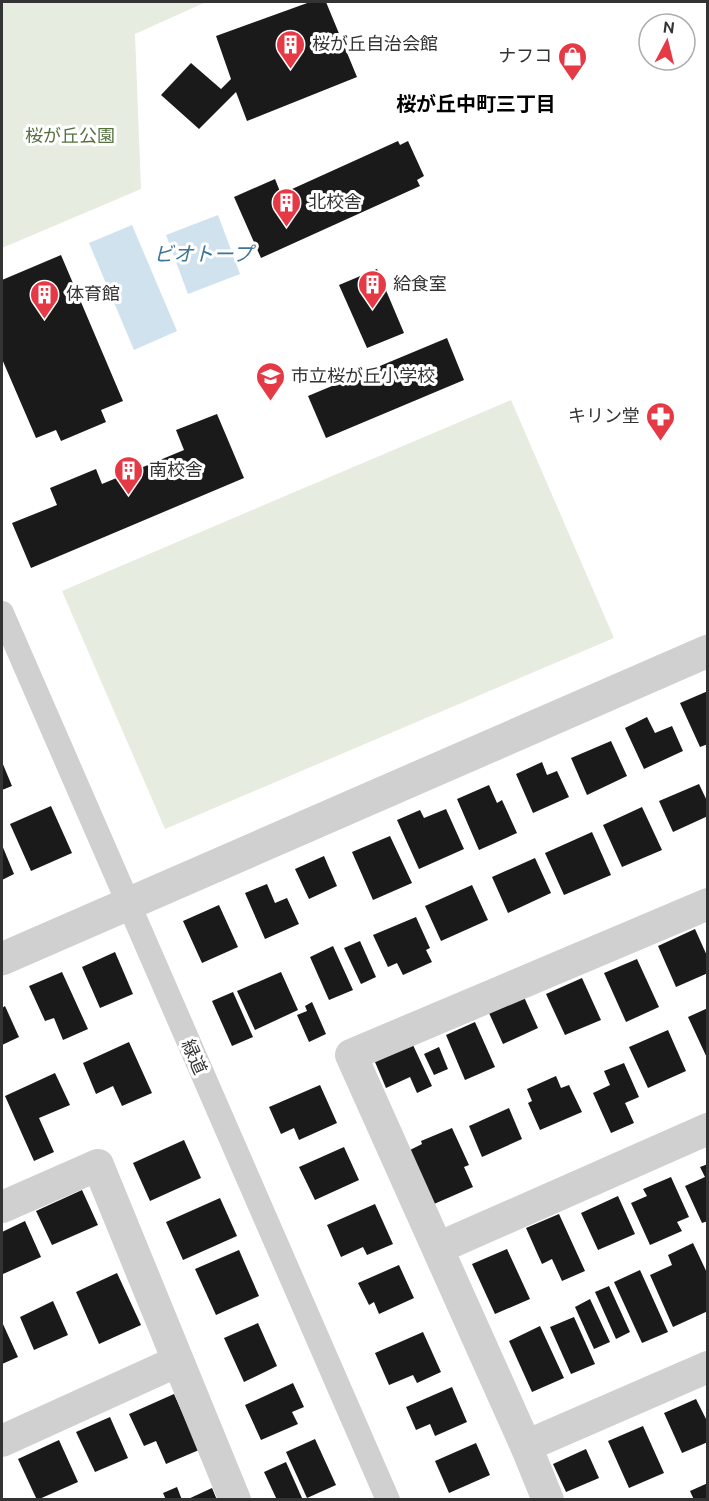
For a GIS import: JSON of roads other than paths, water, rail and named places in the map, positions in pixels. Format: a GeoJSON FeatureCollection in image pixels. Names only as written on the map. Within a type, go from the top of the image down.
{"type":"FeatureCollection","features":[{"type":"Feature","properties":{"kind":"street","name":"緑道"},"geometry":{"type":"LineString","coordinates":[[2,613],[388,1500]]}},
{"type":"Feature","properties":{"kind":"street"},"geometry":{"type":"LineString","coordinates":[[2,959],[708,651]]}},
{"type":"Feature","properties":{"kind":"street"},"geometry":{"type":"LineString","coordinates":[[548,1500],[351,1055],[708,904]]}},
{"type":"Feature","properties":{"kind":"street"},"geometry":{"type":"LineString","coordinates":[[438,1248],[708,1129]]}},
{"type":"Feature","properties":{"kind":"street"},"geometry":{"type":"LineString","coordinates":[[2,1207],[98,1166],[235,1500]]}},
{"type":"Feature","properties":{"kind":"street"},"geometry":{"type":"LineString","coordinates":[[2,1441],[178,1361]]}},
{"type":"Feature","properties":{"kind":"street"},"geometry":{"type":"LineString","coordinates":[[526,1446],[708,1367]]}},
{"type":"Feature","properties":{"kind":"water","name":"ビオトープ"},"geometry":{"type":"Polygon","coordinates":[[[218,215],[240,274],[188,294],[166,235],[218,215]]]}},
{"type":"Feature","properties":{"kind":"water"},"geometry":{"type":"Polygon","coordinates":[[[132,225],[177,331],[134,350],[89,243],[132,225]]]}},
{"type":"Feature","properties":{"kind":"place","name":"桜が丘自治会館"},"geometry":{"type":"Point","coordinates":[291,70]}},
{"type":"Feature","properties":{"kind":"place","name":"ナフコ"},"geometry":{"type":"Point","coordinates":[573,82]}},
{"type":"Feature","properties":{"kind":"place","name":"北校舎"},"geometry":{"type":"Point","coordinates":[287,228]}},
{"type":"Feature","properties":{"kind":"place","name":"給食室"},"geometry":{"type":"Point","coordinates":[372,310]}},
{"type":"Feature","properties":{"kind":"place","name":"体育館"},"geometry":{"type":"Point","coordinates":[45,320]}},
{"type":"Feature","properties":{"kind":"place","name":"市立桜が丘小学校"},"geometry":{"type":"Point","coordinates":[270,402]}},
{"type":"Feature","properties":{"kind":"place","name":"キリン堂"},"geometry":{"type":"Point","coordinates":[661,442]}},
{"type":"Feature","properties":{"kind":"place","name":"南校舎"},"geometry":{"type":"Point","coordinates":[128,496]}},
{"type":"Feature","properties":{"kind":"district","name":"桜が丘中町三丁目"},"geometry":{"type":"Point","coordinates":[476,104]}},
{"type":"Feature","properties":{"kind":"park label","name":"桜が丘公園"},"geometry":{"type":"Point","coordinates":[70,136]}}]}
